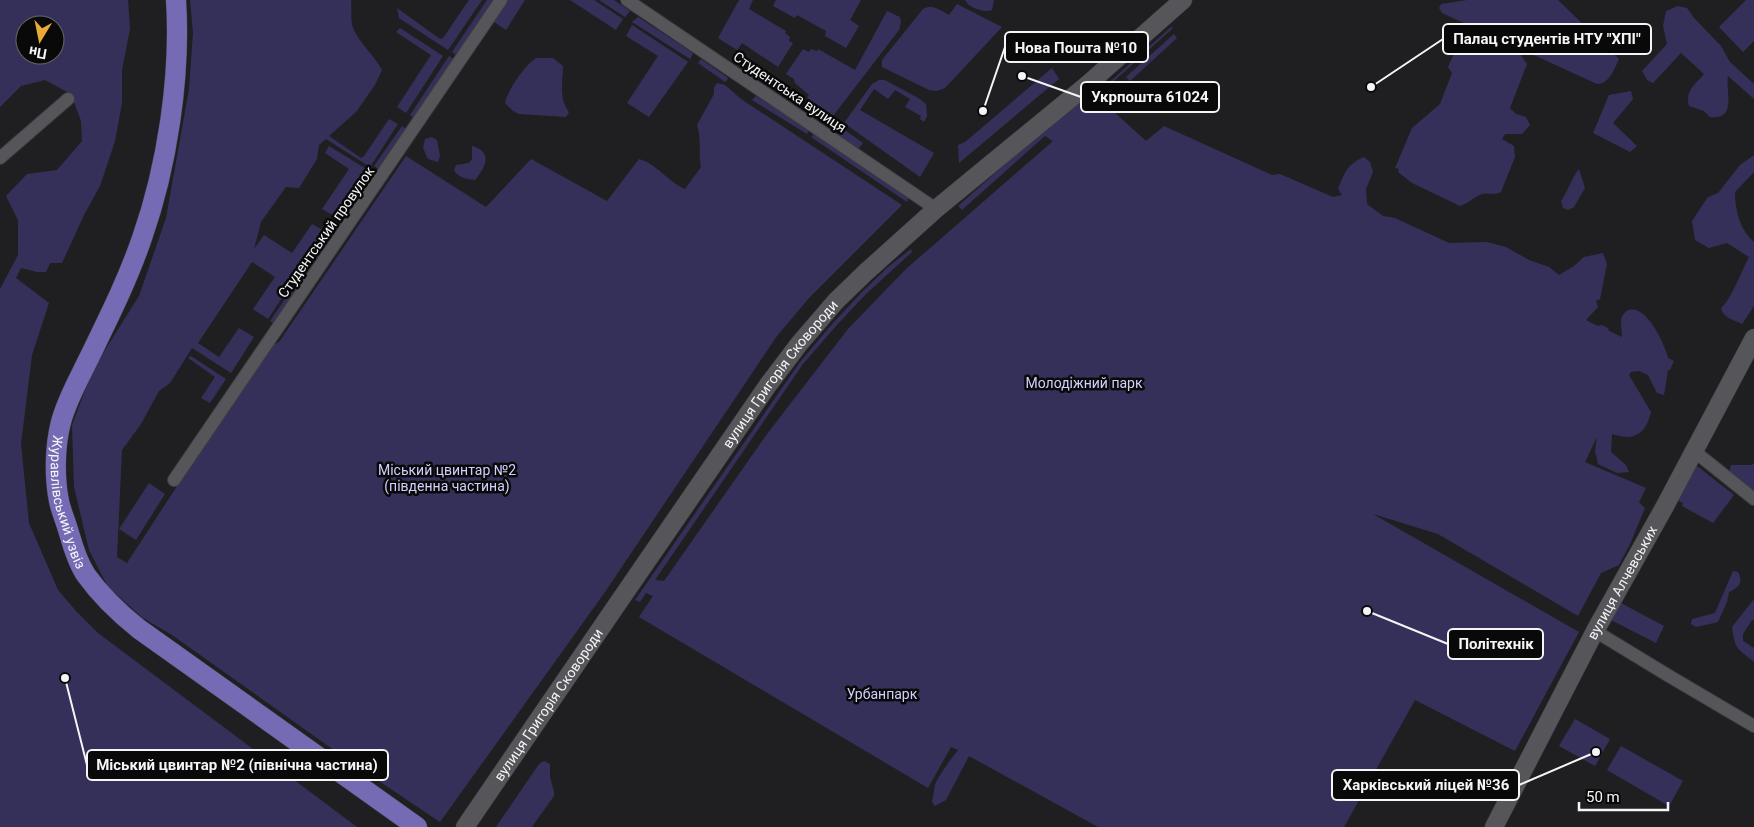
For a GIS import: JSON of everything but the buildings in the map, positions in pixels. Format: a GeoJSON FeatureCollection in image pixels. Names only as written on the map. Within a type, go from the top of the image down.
{"type":"FeatureCollection","features":[{"type":"Feature","properties":{"kind":"main road","name":"Журавлівський узвіз"},"geometry":{"type":"LineString","coordinates":[[176,0],[176,54],[170,121],[162,170],[151,210],[127,281],[68,400],[61,421],[57,441],[59,500],[73,547],[85,573],[120,614],[417,827]]}},
{"type":"Feature","properties":{"kind":"main road","name":"вулиця Григорія Сковороди"},"geometry":{"type":"LineString","coordinates":[[465,827],[768,386],[799,344],[836,301],[936,209],[1087,85],[1184,0]]}},
{"type":"Feature","properties":{"kind":"main road","name":"вулиця Алчевських"},"geometry":{"type":"LineString","coordinates":[[1494,827],[1596,631],[1754,338]]}},
{"type":"Feature","properties":{"kind":"street","name":"Студентський провулок"},"geometry":{"type":"LineString","coordinates":[[174,480],[502,0]]}},
{"type":"Feature","properties":{"kind":"street","name":"Студентська вулиця"},"geometry":{"type":"LineString","coordinates":[[627,0],[936,209]]}},
{"type":"Feature","properties":{"kind":"street"},"geometry":{"type":"LineString","coordinates":[[0,158],[68,99]]}},
{"type":"Feature","properties":{"kind":"street"},"geometry":{"type":"LineString","coordinates":[[1694,451],[1754,499]]}},
{"type":"Feature","properties":{"kind":"street"},"geometry":{"type":"LineString","coordinates":[[1596,631],[1754,726]]}},
{"type":"Feature","properties":{"kind":"green space"},"geometry":{"type":"Polygon","coordinates":[[[0,0],[128,0],[130,29],[122,70],[122,103],[115,141],[100,186],[84,215],[62,263],[50,263],[46,272],[21,268],[16,278],[49,303],[32,355],[21,444],[29,523],[58,590],[98,633],[357,827],[0,827],[0,289],[18,255],[18,220],[6,196],[27,174],[57,170],[82,141],[81,121],[71,94],[45,80],[21,86],[0,107],[0,0]]]}},
{"type":"Feature","properties":{"kind":"green space","name":"Міський цвинтар №2 (південна частина)"},"geometry":{"type":"Polygon","coordinates":[[[190,0],[351,0],[353,28],[382,70],[375,85],[356,112],[329,136],[361,158],[389,119],[398,124],[370,167],[326,139],[319,145],[317,159],[299,188],[286,187],[261,222],[254,249],[264,235],[292,253],[312,224],[326,232],[268,319],[253,309],[275,277],[252,262],[198,343],[219,357],[239,328],[254,337],[231,373],[192,348],[170,383],[159,391],[141,424],[122,450],[117,557],[127,563],[267,348],[279,342],[406,156],[486,207],[531,159],[607,201],[639,159],[651,164],[685,189],[701,167],[697,125],[714,94],[714,88],[717,83],[725,85],[741,99],[902,205],[809,298],[777,336],[605,592],[440,822],[352,763],[172,635],[143,618],[108,587],[89,550],[74,487],[72,425],[93,369],[139,296],[166,218],[189,89],[193,33],[190,0]]]}},
{"type":"Feature","properties":{"kind":"green space"},"geometry":{"type":"Polygon","coordinates":[[[469,0],[482,0],[448,50],[399,18],[397,8],[440,39],[443,38],[469,0]]]}},
{"type":"Feature","properties":{"kind":"green space"},"geometry":{"type":"Polygon","coordinates":[[[487,0],[499,0],[461,58],[452,52],[487,0]]]}},
{"type":"Feature","properties":{"kind":"green space"},"geometry":{"type":"Polygon","coordinates":[[[508,0],[525,0],[506,30],[494,22],[508,0]]]}},
{"type":"Feature","properties":{"kind":"green space"},"geometry":{"type":"Polygon","coordinates":[[[570,0],[594,0],[623,19],[616,30],[570,0]]]}},
{"type":"Feature","properties":{"kind":"green space"},"geometry":{"type":"Polygon","coordinates":[[[599,0],[614,0],[630,11],[625,17],[599,0]]]}},
{"type":"Feature","properties":{"kind":"green space"},"geometry":{"type":"Polygon","coordinates":[[[739,0],[753,0],[749,9],[786,31],[785,33],[790,37],[789,41],[793,43],[778,67],[742,43],[737,50],[718,38],[739,0]]]}},
{"type":"Feature","properties":{"kind":"green space"},"geometry":{"type":"Polygon","coordinates":[[[776,0],[861,0],[850,20],[859,26],[846,48],[825,36],[826,31],[797,15],[795,18],[773,6],[776,0]]]}},
{"type":"Feature","properties":{"kind":"green space"},"geometry":{"type":"Polygon","coordinates":[[[965,0],[994,0],[992,10],[985,11],[973,7],[965,0]]]}},
{"type":"Feature","properties":{"kind":"green space"},"geometry":{"type":"Polygon","coordinates":[[[1467,0],[1558,0],[1619,59],[1608,79],[1597,84],[1442,13],[1439,8],[1441,4],[1467,0]]]}},
{"type":"Feature","properties":{"kind":"green space"},"geometry":{"type":"Polygon","coordinates":[[[1746,0],[1754,0],[1754,41],[1743,52],[1719,27],[1746,0]]]}},
{"type":"Feature","properties":{"kind":"green space"},"geometry":{"type":"Polygon","coordinates":[[[957,4],[1002,27],[945,88],[937,91],[929,90],[882,67],[882,60],[923,9],[933,7],[949,15],[957,4]]]}},
{"type":"Feature","properties":{"kind":"green space"},"geometry":{"type":"Polygon","coordinates":[[[1678,6],[1687,8],[1721,46],[1730,62],[1754,84],[1754,99],[1728,76],[1728,103],[1724,114],[1719,117],[1710,117],[1704,111],[1689,106],[1688,96],[1694,85],[1704,74],[1681,53],[1653,83],[1647,80],[1642,71],[1667,44],[1663,26],[1666,11],[1678,6]]]}},
{"type":"Feature","properties":{"kind":"green space"},"geometry":{"type":"Polygon","coordinates":[[[887,11],[900,17],[899,30],[833,116],[807,98],[809,95],[795,83],[794,79],[786,74],[803,49],[809,52],[811,49],[817,51],[818,49],[855,70],[887,11]]]}},
{"type":"Feature","properties":{"kind":"green space"},"geometry":{"type":"Polygon","coordinates":[[[638,17],[690,51],[693,54],[690,59],[632,22],[638,17]]]}},
{"type":"Feature","properties":{"kind":"green space"},"geometry":{"type":"Polygon","coordinates":[[[632,25],[688,62],[649,117],[627,103],[658,56],[626,36],[632,25]]]}},
{"type":"Feature","properties":{"kind":"green space"},"geometry":{"type":"Polygon","coordinates":[[[1171,27],[1173,28],[1104,90],[1103,88],[1171,27]]]}},
{"type":"Feature","properties":{"kind":"green space"},"geometry":{"type":"Polygon","coordinates":[[[400,28],[443,56],[406,113],[397,107],[431,55],[396,32],[400,28]]]}},
{"type":"Feature","properties":{"kind":"green space"},"geometry":{"type":"Polygon","coordinates":[[[1467,31],[1520,54],[1527,64],[1510,108],[1516,114],[1526,117],[1530,125],[1522,134],[1505,134],[1502,139],[1514,146],[1515,157],[1501,192],[1482,194],[1460,206],[1412,183],[1398,172],[1399,169],[1395,168],[1412,128],[1440,104],[1452,73],[1448,67],[1459,35],[1467,31]]]}},
{"type":"Feature","properties":{"kind":"green space"},"geometry":{"type":"Polygon","coordinates":[[[1174,34],[1177,38],[1130,81],[1126,77],[1174,34]]]}},
{"type":"Feature","properties":{"kind":"green space"},"geometry":{"type":"Polygon","coordinates":[[[449,56],[457,62],[418,121],[410,115],[449,56]]]}},
{"type":"Feature","properties":{"kind":"green space"},"geometry":{"type":"Polygon","coordinates":[[[536,58],[553,58],[563,66],[562,95],[569,112],[566,117],[519,114],[505,103],[518,78],[536,58]]]}},
{"type":"Feature","properties":{"kind":"green space"},"geometry":{"type":"Polygon","coordinates":[[[701,59],[728,79],[725,82],[698,63],[701,59]]]}},
{"type":"Feature","properties":{"kind":"green space"},"geometry":{"type":"Polygon","coordinates":[[[1052,68],[1059,79],[959,163],[958,145],[965,142],[1052,68]]]}},
{"type":"Feature","properties":{"kind":"green space"},"geometry":{"type":"Polygon","coordinates":[[[879,80],[885,80],[926,104],[927,116],[924,122],[920,119],[921,116],[905,107],[910,99],[895,90],[888,99],[874,89],[860,110],[934,153],[920,177],[844,123],[872,84],[879,80]]]}},
{"type":"Feature","properties":{"kind":"green space"},"geometry":{"type":"Polygon","coordinates":[[[1631,91],[1633,99],[1613,123],[1637,146],[1630,152],[1593,133],[1609,95],[1631,91]]]}},
{"type":"Feature","properties":{"kind":"green space"},"geometry":{"type":"Polygon","coordinates":[[[756,96],[809,130],[807,134],[752,100],[756,96]]]}},
{"type":"Feature","properties":{"kind":"green space","name":"Молодіжний парк"},"geometry":{"type":"Polygon","coordinates":[[[1092,96],[1095,105],[1101,100],[1146,141],[1164,126],[1272,175],[1280,174],[1333,197],[1342,195],[1338,189],[1345,174],[1353,163],[1364,157],[1370,162],[1373,172],[1366,189],[1367,204],[1383,216],[1395,218],[1449,243],[1487,242],[1506,247],[1529,260],[1549,267],[1559,275],[1584,257],[1603,253],[1607,264],[1600,299],[1596,301],[1598,307],[1586,320],[1598,326],[1602,325],[1608,328],[1609,331],[1622,337],[1622,316],[1629,310],[1636,310],[1654,327],[1668,358],[1674,361],[1670,370],[1668,370],[1664,395],[1657,393],[1648,375],[1639,371],[1631,372],[1629,375],[1651,412],[1644,429],[1638,434],[1628,437],[1612,434],[1611,452],[1626,465],[1629,472],[1617,473],[1598,464],[1595,451],[1597,437],[1585,462],[1646,488],[1639,502],[1645,508],[1619,565],[1601,573],[1578,616],[1438,534],[1373,514],[1579,632],[1515,751],[1415,700],[1344,827],[1098,827],[969,756],[946,800],[935,806],[932,802],[935,785],[958,750],[951,747],[928,788],[639,617],[653,596],[646,593],[640,602],[635,600],[800,362],[833,323],[888,267],[911,249],[912,252],[865,295],[803,364],[655,580],[664,581],[767,434],[848,329],[906,269],[1053,141],[1045,136],[962,210],[958,206],[1064,112],[1082,99],[1092,96]]]}},
{"type":"Feature","properties":{"kind":"green space"},"geometry":{"type":"Polygon","coordinates":[[[402,126],[410,132],[382,172],[374,166],[402,126]]]}},
{"type":"Feature","properties":{"kind":"green space"},"geometry":{"type":"Polygon","coordinates":[[[842,128],[863,143],[858,149],[838,135],[842,128]]]}},
{"type":"Feature","properties":{"kind":"green space"},"geometry":{"type":"Polygon","coordinates":[[[814,134],[908,198],[907,202],[811,137],[814,134]]]}},
{"type":"Feature","properties":{"kind":"green space"},"geometry":{"type":"Polygon","coordinates":[[[432,137],[437,140],[440,156],[438,162],[428,159],[423,148],[425,139],[432,137]]]}},
{"type":"Feature","properties":{"kind":"green space"},"geometry":{"type":"Polygon","coordinates":[[[329,146],[368,170],[336,217],[322,209],[349,169],[325,153],[329,146]]]}},
{"type":"Feature","properties":{"kind":"green space"},"geometry":{"type":"Polygon","coordinates":[[[472,146],[483,152],[486,161],[475,180],[466,179],[454,170],[456,165],[469,163],[472,159],[472,146]]]}},
{"type":"Feature","properties":{"kind":"green space"},"geometry":{"type":"Polygon","coordinates":[[[1754,155],[1754,172],[1735,192],[1739,220],[1745,232],[1754,242],[1754,306],[1742,324],[1727,317],[1721,308],[1732,292],[1749,257],[1727,243],[1709,248],[1695,240],[1692,221],[1708,197],[1718,193],[1740,165],[1754,155]]]}},
{"type":"Feature","properties":{"kind":"green space"},"geometry":{"type":"Polygon","coordinates":[[[1579,169],[1585,188],[1574,207],[1568,210],[1563,208],[1561,201],[1579,169]]]}},
{"type":"Feature","properties":{"kind":"green space"},"geometry":{"type":"Polygon","coordinates":[[[371,172],[379,177],[346,225],[338,220],[371,172]]]}},
{"type":"Feature","properties":{"kind":"green space"},"geometry":{"type":"Polygon","coordinates":[[[330,232],[337,237],[277,326],[270,321],[330,232]]]}},
{"type":"Feature","properties":{"kind":"green space"},"geometry":{"type":"Polygon","coordinates":[[[191,356],[226,379],[210,403],[201,398],[215,377],[188,358],[191,356]]]}},
{"type":"Feature","properties":{"kind":"green space"},"geometry":{"type":"Polygon","coordinates":[[[1692,462],[1734,495],[1713,523],[1682,506],[1683,503],[1676,500],[1692,462]]]}},
{"type":"Feature","properties":{"kind":"green space"},"geometry":{"type":"Polygon","coordinates":[[[1754,463],[1754,493],[1729,473],[1731,465],[1752,465],[1754,463]]]}},
{"type":"Feature","properties":{"kind":"green space"},"geometry":{"type":"Polygon","coordinates":[[[149,483],[165,494],[136,540],[119,529],[149,483]]]}},
{"type":"Feature","properties":{"kind":"green space"},"geometry":{"type":"Polygon","coordinates":[[[1642,563],[1621,603],[1664,626],[1656,643],[1607,618],[1642,563]]]}},
{"type":"Feature","properties":{"kind":"green space"},"geometry":{"type":"Polygon","coordinates":[[[1733,571],[1738,572],[1740,582],[1735,589],[1729,592],[1727,602],[1718,622],[1696,627],[1691,624],[1692,619],[1715,613],[1733,571]]]}},
{"type":"Feature","properties":{"kind":"green space"},"geometry":{"type":"Polygon","coordinates":[[[1754,599],[1754,620],[1752,620],[1743,634],[1743,641],[1754,648],[1754,662],[1738,648],[1734,640],[1732,627],[1754,599]]]}},
{"type":"Feature","properties":{"kind":"green space"},"geometry":{"type":"Polygon","coordinates":[[[1575,719],[1610,739],[1595,766],[1559,746],[1575,719]]]}},
{"type":"Feature","properties":{"kind":"green space"},"geometry":{"type":"Polygon","coordinates":[[[1621,746],[1683,781],[1669,806],[1607,770],[1621,746]]]}},
{"type":"Feature","properties":{"kind":"green space"},"geometry":{"type":"Polygon","coordinates":[[[544,761],[550,764],[550,777],[554,796],[532,827],[496,827],[539,764],[544,761]]]}},
{"type":"Feature","properties":{"kind":"place","name":"Укрпошта 61024"},"geometry":{"type":"Point","coordinates":[1022,76]}},
{"type":"Feature","properties":{"kind":"place","name":"Палац студентів НТУ \"ХПІ\""},"geometry":{"type":"Point","coordinates":[1371,87]}},
{"type":"Feature","properties":{"kind":"place","name":"Нова Пошта №10"},"geometry":{"type":"Point","coordinates":[983,111]}},
{"type":"Feature","properties":{"kind":"place","name":"Політехнік"},"geometry":{"type":"Point","coordinates":[1367,611]}},
{"type":"Feature","properties":{"kind":"place","name":"Міський цвинтар №2 (північна частина)"},"geometry":{"type":"Point","coordinates":[65,678]}},
{"type":"Feature","properties":{"kind":"place","name":"Харківський ліцей №36"},"geometry":{"type":"Point","coordinates":[1596,752]}},
{"type":"Feature","properties":{"kind":"park label","name":"Урбанпарк"},"geometry":{"type":"Point","coordinates":[882,694]}}]}
